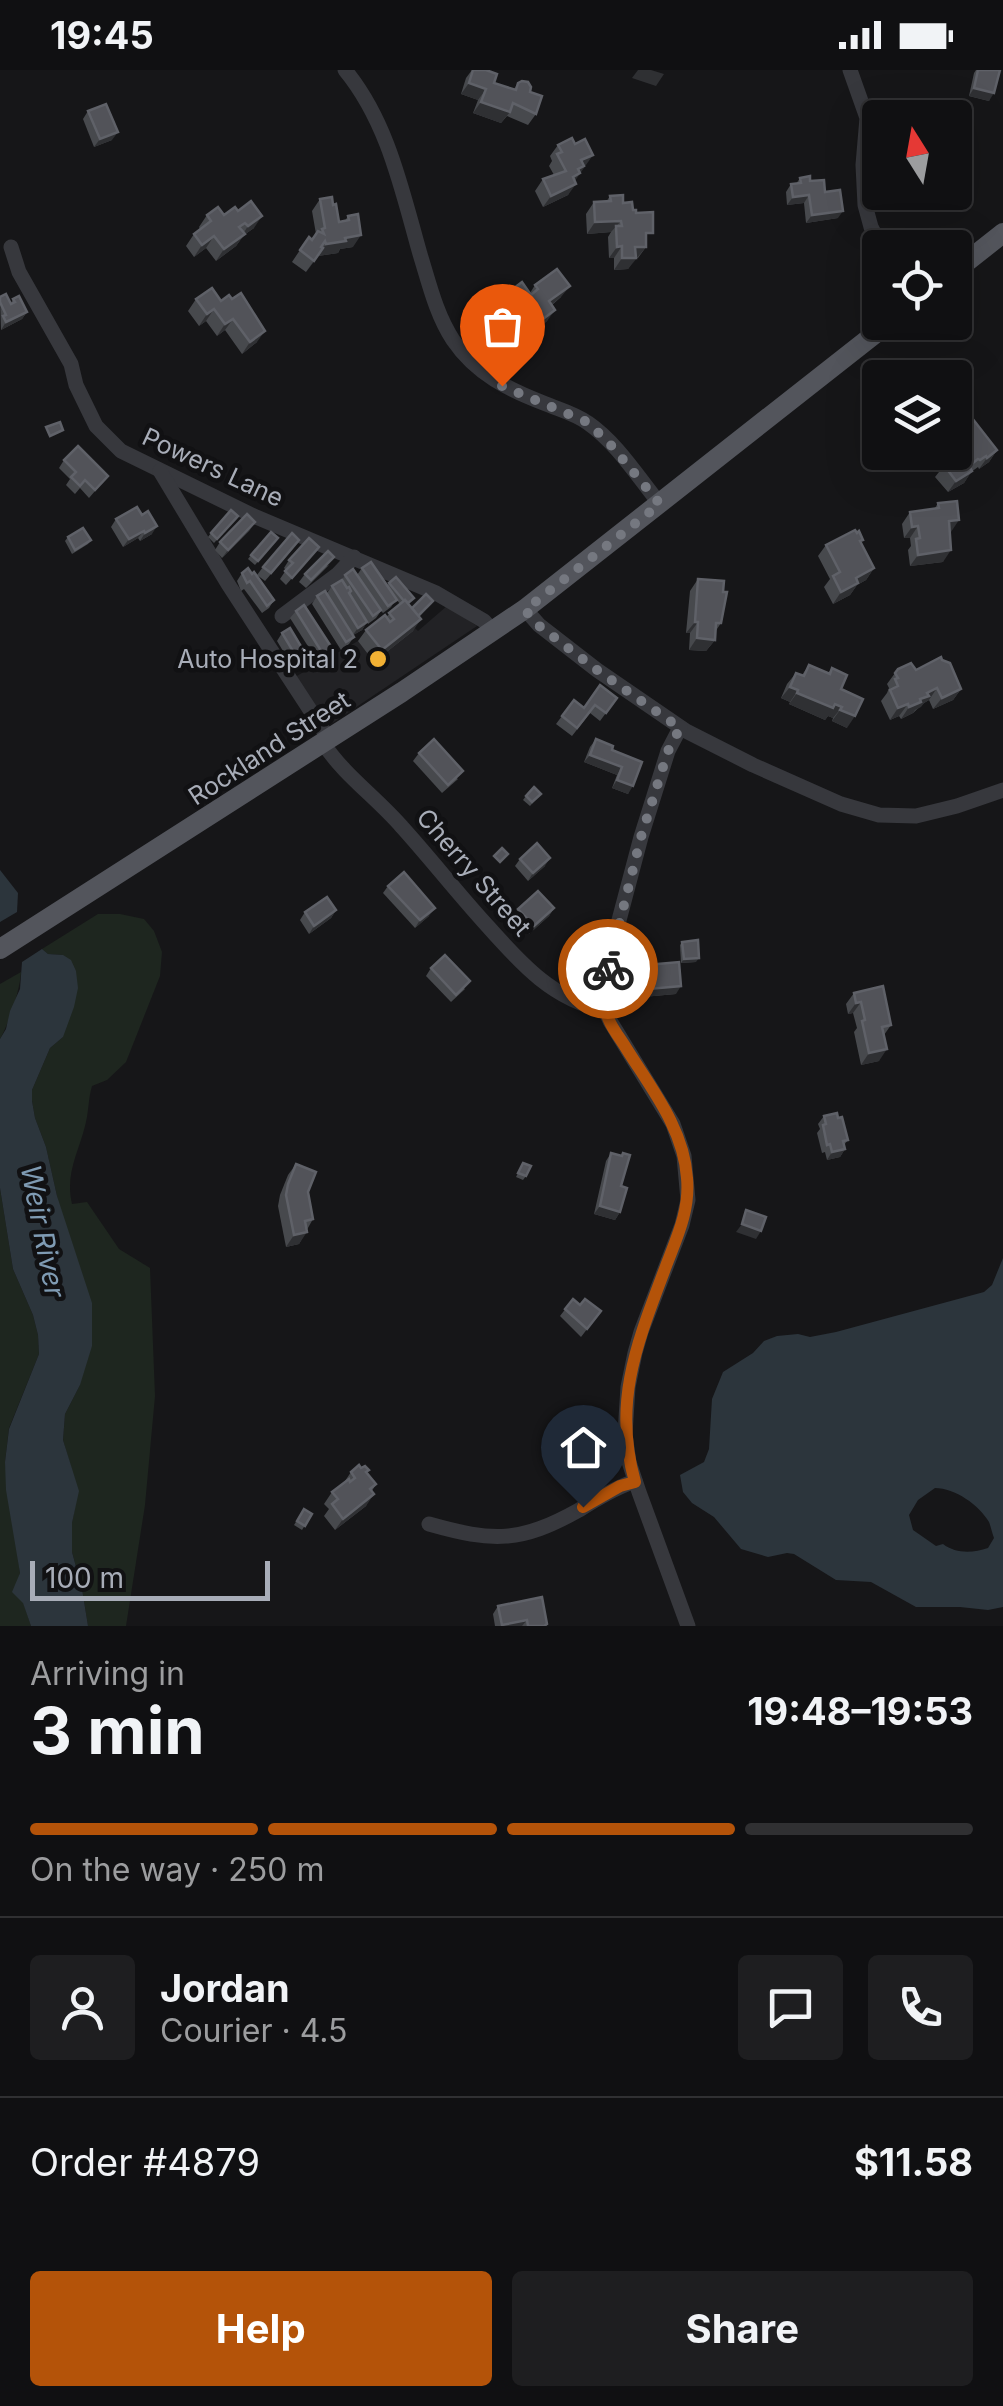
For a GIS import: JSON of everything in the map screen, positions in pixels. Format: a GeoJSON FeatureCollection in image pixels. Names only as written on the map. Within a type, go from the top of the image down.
{"type":"FeatureCollection","features":[{"type":"Feature","properties":{"kind":"main road"},"geometry":{"type":"LineString","coordinates":[[972,258],[1003,234]]}},
{"type":"Feature","properties":{"kind":"main road","name":"Rockland Street"},"geometry":{"type":"LineString","coordinates":[[0,949],[525,610],[867,340]]}},
{"type":"Feature","properties":{"kind":"street"},"geometry":{"type":"LineString","coordinates":[[345,70],[380,128],[438,310],[456,344],[491,379],[575,416],[599,432],[660,504]]}},
{"type":"Feature","properties":{"kind":"street"},"geometry":{"type":"LineString","coordinates":[[850,70],[867,118],[865,204],[873,230]]}},
{"type":"Feature","properties":{"kind":"street","name":"Powers Lane"},"geometry":{"type":"LineString","coordinates":[[10,247],[19,272],[68,358],[96,426],[121,451],[256,516],[436,593],[484,621],[493,631]]}},
{"type":"Feature","properties":{"kind":"street","name":"Cherry Street"},"geometry":{"type":"LineString","coordinates":[[160,471],[339,765],[401,826],[527,969],[555,990],[605,1010]]}},
{"type":"Feature","properties":{"kind":"street"},"geometry":{"type":"LineString","coordinates":[[282,616],[338,574],[354,557]]}},
{"type":"Feature","properties":{"kind":"street"},"geometry":{"type":"LineString","coordinates":[[525,610],[538,625],[597,670],[680,728],[841,804],[879,815],[904,816],[927,814],[1003,790]]}},
{"type":"Feature","properties":{"kind":"street"},"geometry":{"type":"LineString","coordinates":[[680,728],[668,751],[630,877],[605,986],[605,1010],[673,1124],[687,1173],[686,1212],[641,1332],[628,1386],[625,1434],[635,1482],[688,1626]]}},
{"type":"Feature","properties":{"kind":"street"},"geometry":{"type":"LineString","coordinates":[[428,1524],[490,1538],[525,1535],[551,1526],[620,1486],[635,1482]]}},
{"type":"Feature","properties":{"kind":"shaded area","name":"Auto Hospital 2"},"geometry":{"type":"Polygon","coordinates":[[[447,606],[477,626],[328,726],[295,677],[358,641],[397,611],[418,631],[447,606]]]}},
{"type":"Feature","properties":{"kind":"shaded area"},"geometry":{"type":"Polygon","coordinates":[[[98,914],[144,919],[154,931],[162,952],[160,976],[126,1062],[107,1080],[92,1086],[70,1183],[72,1204],[87,1202],[119,1249],[150,1268],[155,1396],[145,1505],[126,1626],[88,1626],[72,1552],[78,1491],[63,1440],[65,1414],[80,1385],[57,1196],[32,1101],[32,1090],[50,1048],[63,1037],[62,955],[48,954],[42,949],[98,914]]]}},
{"type":"Feature","properties":{"kind":"shaded area"},"geometry":{"type":"Polygon","coordinates":[[[21,972],[14,1006],[0,1039],[0,984],[21,972]]]}},
{"type":"Feature","properties":{"kind":"shaded area"},"geometry":{"type":"Polygon","coordinates":[[[0,1188],[13,1269],[38,1335],[39,1354],[9,1428],[5,1462],[20,1573],[17,1583],[31,1626],[0,1626],[0,1188]]]}},
{"type":"Feature","properties":{"kind":"water"},"geometry":{"type":"Polygon","coordinates":[[[0,870],[18,893],[17,912],[0,922],[0,870]]]}},
{"type":"Feature","properties":{"kind":"water","name":"Weir River"},"geometry":{"type":"Polygon","coordinates":[[[42,949],[71,960],[78,988],[63,1037],[50,1048],[32,1090],[32,1101],[57,1196],[92,1303],[92,1346],[80,1385],[65,1414],[63,1440],[79,1491],[72,1523],[72,1552],[88,1626],[31,1626],[23,1603],[12,1592],[20,1573],[5,1462],[9,1429],[39,1354],[33,1315],[13,1269],[0,1188],[0,1039],[20,989],[22,962],[42,949]]]}},
{"type":"Feature","properties":{"kind":"water"},"geometry":{"type":"Polygon","coordinates":[[[1003,1258],[1003,1607],[916,1607],[871,1582],[836,1580],[794,1554],[768,1557],[741,1549],[714,1517],[683,1492],[680,1475],[704,1462],[709,1449],[712,1399],[723,1372],[764,1341],[777,1336],[810,1337],[836,1332],[984,1292],[992,1285],[1003,1258]],[[935,1488],[918,1500],[909,1515],[913,1530],[936,1546],[943,1544],[965,1552],[988,1548],[994,1538],[985,1516],[966,1499],[935,1488]]]}},
{"type":"Feature","properties":{"kind":"building"},"geometry":{"type":"Polygon","coordinates":[[[473,70],[497,74],[494,83],[516,90],[518,83],[528,82],[530,92],[542,96],[536,114],[513,103],[510,112],[481,102],[486,89],[469,83],[473,70]]]}},
{"type":"Feature","properties":{"kind":"building"},"geometry":{"type":"Polygon","coordinates":[[[978,70],[1000,70],[994,93],[974,88],[978,70]]]}},
{"type":"Feature","properties":{"kind":"building"},"geometry":{"type":"Polygon","coordinates":[[[106,104],[118,132],[100,139],[88,111],[106,104]]]}},
{"type":"Feature","properties":{"kind":"building"},"geometry":{"type":"Polygon","coordinates":[[[572,138],[575,144],[585,139],[593,155],[581,160],[584,166],[573,177],[576,184],[551,196],[543,179],[566,171],[557,154],[562,152],[558,145],[572,138]]]}},
{"type":"Feature","properties":{"kind":"building"},"geometry":{"type":"Polygon","coordinates":[[[810,176],[810,181],[824,180],[825,192],[840,190],[843,211],[812,215],[809,195],[793,197],[791,184],[810,176]]]}},
{"type":"Feature","properties":{"kind":"building"},"geometry":{"type":"Polygon","coordinates":[[[623,195],[623,203],[632,202],[636,213],[653,212],[653,233],[646,233],[646,247],[635,247],[636,258],[622,258],[622,246],[617,247],[616,226],[622,226],[621,221],[595,222],[594,202],[611,201],[610,196],[623,195]]]}},
{"type":"Feature","properties":{"kind":"building"},"geometry":{"type":"Polygon","coordinates":[[[332,197],[339,222],[358,214],[361,235],[345,238],[346,241],[325,241],[314,261],[300,250],[318,231],[324,234],[320,199],[332,197]]]}},
{"type":"Feature","properties":{"kind":"building"},"geometry":{"type":"Polygon","coordinates":[[[251,201],[262,216],[239,227],[245,234],[224,249],[214,236],[202,245],[194,234],[211,221],[207,215],[218,207],[224,215],[251,201]]]}},
{"type":"Feature","properties":{"kind":"building"},"geometry":{"type":"Polygon","coordinates":[[[557,269],[570,286],[549,301],[555,310],[543,319],[535,308],[525,316],[520,310],[516,313],[506,294],[522,282],[531,295],[538,289],[535,285],[557,269]]]}},
{"type":"Feature","properties":{"kind":"building"},"geometry":{"type":"Polygon","coordinates":[[[212,288],[221,301],[241,293],[265,331],[250,342],[233,319],[225,324],[214,309],[207,314],[196,299],[212,288]]]}},
{"type":"Feature","properties":{"kind":"building"},"geometry":{"type":"Polygon","coordinates":[[[6,294],[11,304],[19,296],[27,312],[6,322],[0,297],[6,294]]]}},
{"type":"Feature","properties":{"kind":"building"},"geometry":{"type":"Polygon","coordinates":[[[972,418],[997,450],[972,464],[972,418]]]}},
{"type":"Feature","properties":{"kind":"building"},"geometry":{"type":"Polygon","coordinates":[[[60,422],[63,430],[50,436],[46,427],[60,422]]]}},
{"type":"Feature","properties":{"kind":"building"},"geometry":{"type":"Polygon","coordinates":[[[78,446],[108,476],[95,490],[85,480],[80,486],[71,477],[76,472],[64,460],[78,446]]]}},
{"type":"Feature","properties":{"kind":"building"},"geometry":{"type":"Polygon","coordinates":[[[948,470],[971,470],[972,471],[956,481],[948,470]]]}},
{"type":"Feature","properties":{"kind":"building"},"geometry":{"type":"Polygon","coordinates":[[[957,501],[959,520],[949,521],[951,550],[918,555],[918,526],[912,527],[910,512],[957,501]]]}},
{"type":"Feature","properties":{"kind":"building"},"geometry":{"type":"Polygon","coordinates":[[[137,507],[142,515],[148,511],[157,526],[129,539],[116,519],[137,507]]]}},
{"type":"Feature","properties":{"kind":"building"},"geometry":{"type":"Polygon","coordinates":[[[231,510],[238,516],[217,539],[211,533],[231,510]]]}},
{"type":"Feature","properties":{"kind":"building"},"geometry":{"type":"Polygon","coordinates":[[[247,514],[255,522],[228,550],[220,542],[247,514]]]}},
{"type":"Feature","properties":{"kind":"building"},"geometry":{"type":"Polygon","coordinates":[[[83,528],[91,540],[75,550],[68,537],[83,528]]]}},
{"type":"Feature","properties":{"kind":"building"},"geometry":{"type":"Polygon","coordinates":[[[859,531],[874,568],[841,592],[833,576],[840,572],[826,545],[859,531]]]}},
{"type":"Feature","properties":{"kind":"building"},"geometry":{"type":"Polygon","coordinates":[[[271,532],[278,538],[258,561],[251,555],[271,532]]]}},
{"type":"Feature","properties":{"kind":"building"},"geometry":{"type":"Polygon","coordinates":[[[292,533],[299,540],[271,573],[263,567],[292,533]]]}},
{"type":"Feature","properties":{"kind":"building"},"geometry":{"type":"Polygon","coordinates":[[[309,538],[319,547],[292,578],[285,571],[293,563],[289,560],[309,538]]]}},
{"type":"Feature","properties":{"kind":"building"},"geometry":{"type":"Polygon","coordinates":[[[328,551],[334,557],[311,580],[305,574],[328,551]]]}},
{"type":"Feature","properties":{"kind":"building"},"geometry":{"type":"Polygon","coordinates":[[[371,562],[397,600],[388,606],[362,568],[371,562]]]}},
{"type":"Feature","properties":{"kind":"building"},"geometry":{"type":"Polygon","coordinates":[[[248,568],[274,600],[267,606],[242,573],[248,568]]]}},
{"type":"Feature","properties":{"kind":"building"},"geometry":{"type":"Polygon","coordinates":[[[353,569],[381,610],[373,616],[345,575],[353,569]]]}},
{"type":"Feature","properties":{"kind":"building"},"geometry":{"type":"Polygon","coordinates":[[[396,577],[414,598],[408,603],[389,583],[396,577]]]}},
{"type":"Feature","properties":{"kind":"building"},"geometry":{"type":"Polygon","coordinates":[[[698,579],[724,581],[723,592],[727,592],[721,623],[716,623],[715,640],[697,638],[698,579]]]}},
{"type":"Feature","properties":{"kind":"building"},"geometry":{"type":"Polygon","coordinates":[[[342,580],[367,622],[358,628],[332,586],[342,580]]]}},
{"type":"Feature","properties":{"kind":"building"},"geometry":{"type":"Polygon","coordinates":[[[325,591],[354,637],[346,642],[317,596],[325,591]]]}},
{"type":"Feature","properties":{"kind":"building"},"geometry":{"type":"Polygon","coordinates":[[[426,594],[433,601],[418,616],[412,608],[426,594]]]}},
{"type":"Feature","properties":{"kind":"building"},"geometry":{"type":"Polygon","coordinates":[[[405,600],[421,619],[382,650],[366,630],[385,615],[390,622],[394,619],[389,613],[405,600]]]}},
{"type":"Feature","properties":{"kind":"building"},"geometry":{"type":"Polygon","coordinates":[[[304,605],[332,648],[323,654],[296,611],[304,605]]]}},
{"type":"Feature","properties":{"kind":"building"},"geometry":{"type":"Polygon","coordinates":[[[290,628],[308,658],[300,663],[282,633],[290,628]]]}},
{"type":"Feature","properties":{"kind":"building"},"geometry":{"type":"Polygon","coordinates":[[[941,657],[950,663],[961,689],[942,698],[937,688],[921,702],[898,708],[890,690],[898,686],[898,669],[911,663],[916,670],[941,657]]]}},
{"type":"Feature","properties":{"kind":"building"},"geometry":{"type":"Polygon","coordinates":[[[809,665],[830,674],[832,668],[847,675],[841,689],[863,699],[855,716],[790,687],[796,673],[804,676],[809,665]]]}},
{"type":"Feature","properties":{"kind":"building"},"geometry":{"type":"Polygon","coordinates":[[[600,685],[617,698],[606,713],[595,705],[577,728],[562,716],[574,700],[584,708],[600,685]]]}},
{"type":"Feature","properties":{"kind":"building"},"geometry":{"type":"Polygon","coordinates":[[[434,739],[463,771],[448,785],[419,753],[434,739]]]}},
{"type":"Feature","properties":{"kind":"building"},"geometry":{"type":"Polygon","coordinates":[[[596,739],[642,762],[633,786],[617,780],[622,767],[590,755],[596,739]]]}},
{"type":"Feature","properties":{"kind":"building"},"geometry":{"type":"Polygon","coordinates":[[[534,787],[541,794],[532,802],[526,796],[534,787]]]}},
{"type":"Feature","properties":{"kind":"building"},"geometry":{"type":"Polygon","coordinates":[[[537,843],[550,858],[533,873],[520,859],[537,843]]]}},
{"type":"Feature","properties":{"kind":"building"},"geometry":{"type":"Polygon","coordinates":[[[502,848],[508,854],[500,862],[494,856],[502,848]]]}},
{"type":"Feature","properties":{"kind":"building"},"geometry":{"type":"Polygon","coordinates":[[[404,872],[435,908],[420,920],[388,886],[404,872]]]}},
{"type":"Feature","properties":{"kind":"building"},"geometry":{"type":"Polygon","coordinates":[[[538,891],[554,908],[534,926],[518,909],[538,891]]]}},
{"type":"Feature","properties":{"kind":"building"},"geometry":{"type":"Polygon","coordinates":[[[327,897],[336,910],[314,926],[305,912],[327,897]]]}},
{"type":"Feature","properties":{"kind":"building"},"geometry":{"type":"Polygon","coordinates":[[[698,940],[699,958],[684,959],[682,942],[698,940]]]}},
{"type":"Feature","properties":{"kind":"building"},"geometry":{"type":"Polygon","coordinates":[[[445,955],[470,981],[456,995],[431,968],[445,955]]]}},
{"type":"Feature","properties":{"kind":"building"},"geometry":{"type":"Polygon","coordinates":[[[679,962],[681,986],[649,989],[647,965],[679,962]]]}},
{"type":"Feature","properties":{"kind":"building"},"geometry":{"type":"Polygon","coordinates":[[[883,986],[891,1025],[882,1027],[887,1049],[869,1053],[861,1002],[856,1003],[854,993],[883,986]]]}},
{"type":"Feature","properties":{"kind":"building"},"geometry":{"type":"Polygon","coordinates":[[[837,1113],[838,1118],[842,1117],[848,1140],[843,1141],[845,1149],[832,1152],[830,1144],[827,1145],[824,1116],[837,1113]]]}},
{"type":"Feature","properties":{"kind":"building"},"geometry":{"type":"Polygon","coordinates":[[[611,1153],[630,1155],[621,1186],[627,1188],[620,1212],[600,1206],[611,1153]]]}},
{"type":"Feature","properties":{"kind":"building"},"geometry":{"type":"Polygon","coordinates":[[[523,1163],[531,1166],[526,1176],[518,1173],[523,1163]]]}},
{"type":"Feature","properties":{"kind":"building"},"geometry":{"type":"Polygon","coordinates":[[[296,1164],[316,1172],[308,1192],[313,1219],[305,1221],[307,1232],[294,1235],[286,1195],[296,1164]]]}},
{"type":"Feature","properties":{"kind":"building"},"geometry":{"type":"Polygon","coordinates":[[[746,1210],[766,1217],[761,1231],[742,1224],[746,1210]]]}},
{"type":"Feature","properties":{"kind":"building"},"geometry":{"type":"Polygon","coordinates":[[[573,1299],[580,1305],[585,1299],[601,1311],[587,1329],[565,1309],[573,1299]]]}},
{"type":"Feature","properties":{"kind":"building"},"geometry":{"type":"Polygon","coordinates":[[[359,1465],[369,1470],[366,1472],[376,1484],[370,1489],[374,1494],[343,1519],[332,1504],[338,1499],[332,1492],[355,1478],[351,1472],[359,1465]]]}},
{"type":"Feature","properties":{"kind":"building"},"geometry":{"type":"Polygon","coordinates":[[[304,1509],[312,1514],[305,1526],[297,1521],[304,1509]]]}},
{"type":"Feature","properties":{"kind":"building"},"geometry":{"type":"Polygon","coordinates":[[[542,1597],[547,1624],[528,1626],[527,1620],[502,1625],[498,1606],[542,1597]]]}},
{"type":"Feature","properties":{"kind":"way so far"},"geometry":{"type":"LineString","coordinates":[[502,386],[587,422],[660,504],[525,610],[538,625],[597,670],[680,728],[668,751],[641,837],[608,969]]}},
{"type":"Feature","properties":{"kind":"place","name":"Auto Hospital 2"},"geometry":{"type":"Point","coordinates":[378,659]}},
{"type":"Feature","properties":{"kind":"route"},"geometry":{"type":"LineString","coordinates":[[583,1507],[635,1482],[625,1434],[628,1386],[641,1332],[688,1200],[680,1140],[605,1010],[608,969]]}}]}
